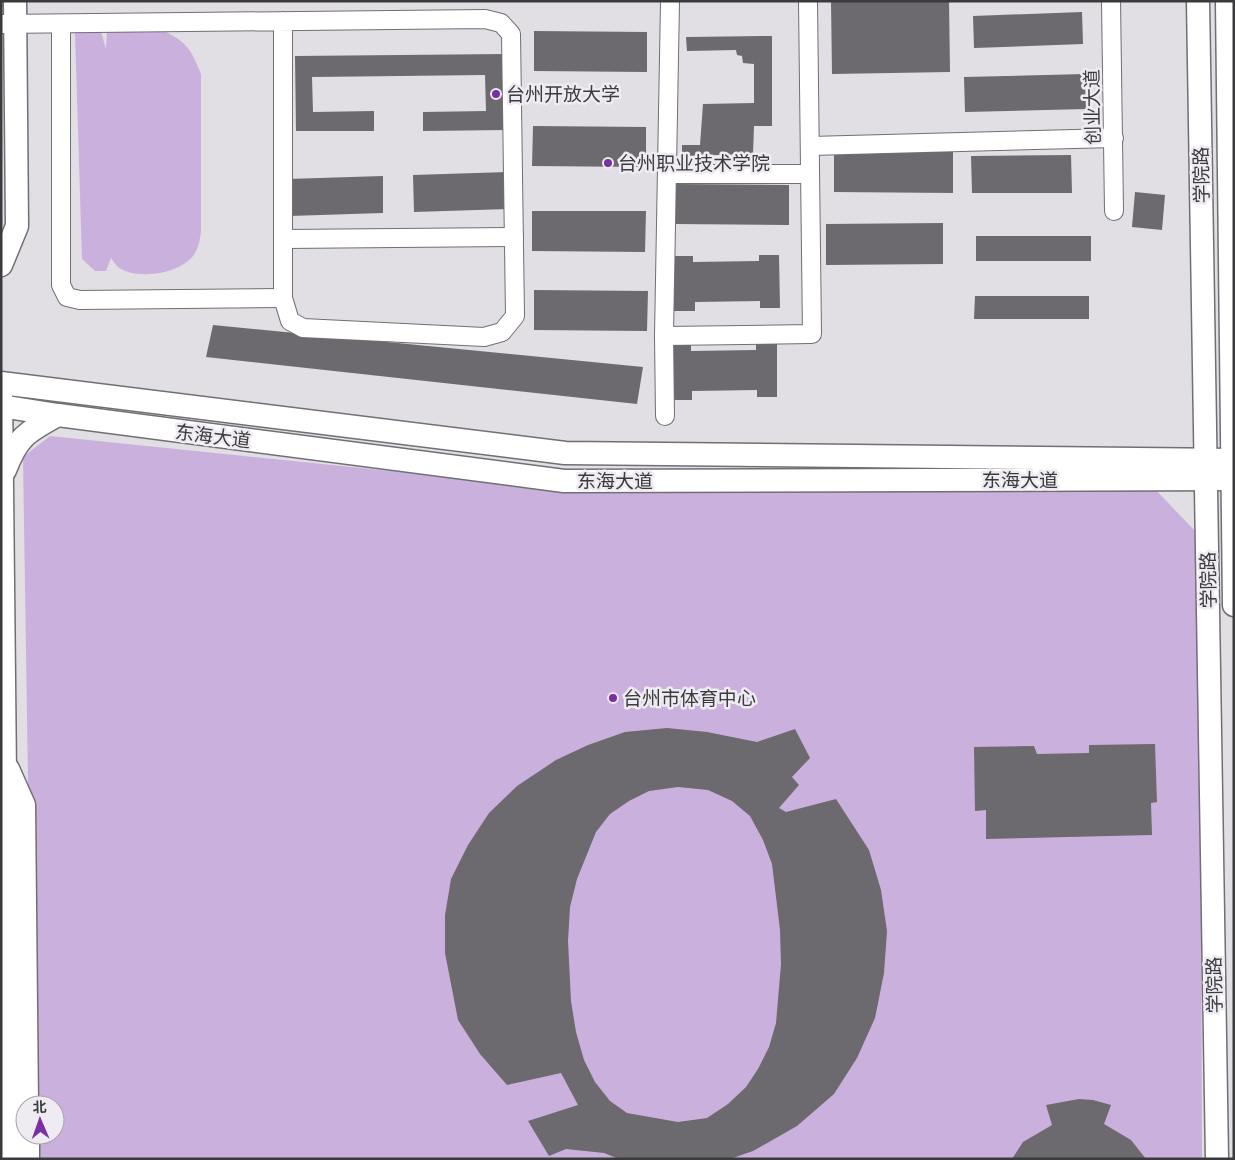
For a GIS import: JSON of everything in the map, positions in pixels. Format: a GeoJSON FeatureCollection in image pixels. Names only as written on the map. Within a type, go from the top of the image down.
{"type":"FeatureCollection","features":[{"type":"Feature","properties":{"kind":"main road"},"geometry":{"type":"LineString","coordinates":[[1,265],[17,226],[8,24],[15,1]]}},
{"type":"Feature","properties":{"kind":"main road","name":"学院路"},"geometry":{"type":"LineString","coordinates":[[1198,1],[1217,1159]]}},
{"type":"Feature","properties":{"kind":"main road","name":"学院路"},"geometry":{"type":"LineString","coordinates":[[1229,13],[1234,605]]}},
{"type":"Feature","properties":{"kind":"main road","name":"东海大道"},"geometry":{"type":"LineString","coordinates":[[1,383],[566,453],[1206,469]]}},
{"type":"Feature","properties":{"kind":"main road"},"geometry":{"type":"LineString","coordinates":[[2,400],[9,1159]]}},
{"type":"Feature","properties":{"kind":"main road","name":"东海大道"},"geometry":{"type":"LineString","coordinates":[[2,400],[58,415],[564,481],[1233,469]]}},
{"type":"Feature","properties":{"kind":"main road"},"geometry":{"type":"LineString","coordinates":[[2,478],[12,451],[25,433],[58,415]]}},
{"type":"Feature","properties":{"kind":"main road"},"geometry":{"type":"LineString","coordinates":[[5,762],[24,804],[28,1095]]}},
{"type":"Feature","properties":{"kind":"main road"},"geometry":{"type":"LineString","coordinates":[[28,1145],[28,1159]]}},
{"type":"Feature","properties":{"kind":"lane"},"geometry":{"type":"LineString","coordinates":[[665,416],[664,336],[670,1]]}},
{"type":"Feature","properties":{"kind":"lane"},"geometry":{"type":"LineString","coordinates":[[664,336],[812,334],[808,1]]}},
{"type":"Feature","properties":{"kind":"lane","name":"创业大道"},"geometry":{"type":"LineString","coordinates":[[1111,1],[1114,212]]}},
{"type":"Feature","properties":{"kind":"lane"},"geometry":{"type":"LineString","coordinates":[[8,24],[485,19],[501,23],[511,34],[515,316],[502,332],[484,337],[303,328],[290,321],[283,298],[283,22]]}},
{"type":"Feature","properties":{"kind":"lane"},"geometry":{"type":"LineString","coordinates":[[61,24],[61,285],[67,296],[80,300],[283,298]]}},
{"type":"Feature","properties":{"kind":"lane"},"geometry":{"type":"LineString","coordinates":[[810,146],[1114,138]]}},
{"type":"Feature","properties":{"kind":"lane"},"geometry":{"type":"LineString","coordinates":[[668,174],[810,174]]}},
{"type":"Feature","properties":{"kind":"lane"},"geometry":{"type":"LineString","coordinates":[[284,239],[514,237]]}},
{"type":"Feature","properties":{"kind":"shaded area"},"geometry":{"type":"Polygon","coordinates":[[[158,28],[186,45],[201,74],[201,232],[199,244],[190,259],[182,265],[160,273],[137,274],[126,271],[118,267],[111,258],[106,271],[95,271],[82,259],[75,33],[101,32],[106,49],[107,32],[158,28]]]}},
{"type":"Feature","properties":{"kind":"shaded area","name":"台州市体育中心"},"geometry":{"type":"Polygon","coordinates":[[[50,436],[595,492],[1153,487],[1196,532],[1201,864],[1202,1159],[34,1159],[34,1145],[65,1145],[65,1095],[33,1095],[23,457],[50,436]]]}},
{"type":"Feature","properties":{"kind":"building"},"geometry":{"type":"Polygon","coordinates":[[[831,1],[949,1],[950,72],[832,74],[831,1]]]}},
{"type":"Feature","properties":{"kind":"building"},"geometry":{"type":"Polygon","coordinates":[[[1082,12],[1083,44],[974,48],[973,16],[1082,12]]]}},
{"type":"Feature","properties":{"kind":"building"},"geometry":{"type":"Polygon","coordinates":[[[534,31],[647,32],[647,72],[534,71],[534,31]]]}},
{"type":"Feature","properties":{"kind":"building"},"geometry":{"type":"Polygon","coordinates":[[[772,36],[772,126],[754,126],[753,154],[682,156],[682,145],[700,145],[703,104],[754,103],[754,64],[743,63],[742,56],[737,55],[736,50],[687,51],[686,37],[772,36]]]}},
{"type":"Feature","properties":{"kind":"building","name":"台州开放大学"},"geometry":{"type":"Polygon","coordinates":[[[505,54],[506,130],[423,131],[423,112],[486,111],[485,75],[312,77],[313,112],[374,111],[374,131],[296,131],[295,56],[505,54]]]}},
{"type":"Feature","properties":{"kind":"building"},"geometry":{"type":"Polygon","coordinates":[[[1085,74],[1086,109],[965,112],[964,77],[1085,74]]]}},
{"type":"Feature","properties":{"kind":"building"},"geometry":{"type":"Polygon","coordinates":[[[533,126],[646,127],[646,167],[532,166],[533,126]]]}},
{"type":"Feature","properties":{"kind":"building"},"geometry":{"type":"Polygon","coordinates":[[[834,151],[953,152],[953,193],[834,192],[834,151]]]}},
{"type":"Feature","properties":{"kind":"building"},"geometry":{"type":"Polygon","coordinates":[[[1071,155],[1072,193],[972,193],[971,156],[1071,155]]]}},
{"type":"Feature","properties":{"kind":"building"},"geometry":{"type":"Polygon","coordinates":[[[508,172],[508,209],[414,212],[413,175],[508,172]]]}},
{"type":"Feature","properties":{"kind":"building"},"geometry":{"type":"Polygon","coordinates":[[[383,176],[383,213],[289,216],[288,179],[383,176]]]}},
{"type":"Feature","properties":{"kind":"building"},"geometry":{"type":"Polygon","coordinates":[[[676,184],[789,185],[789,225],[675,224],[676,184]]]}},
{"type":"Feature","properties":{"kind":"building"},"geometry":{"type":"Polygon","coordinates":[[[1135,192],[1165,195],[1162,230],[1132,227],[1135,192]]]}},
{"type":"Feature","properties":{"kind":"building"},"geometry":{"type":"Polygon","coordinates":[[[532,211],[646,211],[645,252],[532,251],[532,211]]]}},
{"type":"Feature","properties":{"kind":"building"},"geometry":{"type":"Polygon","coordinates":[[[943,223],[943,264],[826,265],[826,224],[943,223]]]}},
{"type":"Feature","properties":{"kind":"building"},"geometry":{"type":"Polygon","coordinates":[[[976,236],[1091,236],[1091,261],[976,261],[976,236]]]}},
{"type":"Feature","properties":{"kind":"building"},"geometry":{"type":"Polygon","coordinates":[[[759,255],[779,255],[780,308],[760,308],[760,301],[695,302],[695,311],[672,311],[671,256],[693,256],[693,262],[759,261],[759,255]]]}},
{"type":"Feature","properties":{"kind":"building"},"geometry":{"type":"Polygon","coordinates":[[[534,290],[648,291],[647,331],[534,330],[534,290]]]}},
{"type":"Feature","properties":{"kind":"building"},"geometry":{"type":"Polygon","coordinates":[[[975,296],[1089,296],[1089,319],[974,319],[975,296]]]}},
{"type":"Feature","properties":{"kind":"building"},"geometry":{"type":"Polygon","coordinates":[[[213,325],[643,367],[637,404],[206,357],[213,325]]]}},
{"type":"Feature","properties":{"kind":"building"},"geometry":{"type":"Polygon","coordinates":[[[756,344],[777,344],[777,397],[757,397],[757,390],[692,391],[692,400],[669,400],[669,345],[691,345],[691,351],[756,350],[756,344]]]}},
{"type":"Feature","properties":{"kind":"building","name":"台州市体育中心"},"geometry":{"type":"Polygon","coordinates":[[[667,728],[707,732],[757,742],[795,729],[810,758],[792,777],[799,785],[779,808],[786,812],[836,799],[869,850],[881,890],[887,931],[884,973],[875,1018],[857,1058],[834,1094],[797,1126],[753,1151],[730,1159],[619,1159],[604,1153],[566,1149],[549,1156],[528,1121],[578,1105],[561,1073],[507,1085],[480,1054],[458,1020],[445,953],[445,915],[451,879],[468,845],[489,813],[517,786],[556,760],[588,745],[625,732],[667,728]],[[678,787],[649,791],[629,801],[610,814],[596,832],[577,879],[570,907],[568,941],[571,1001],[576,1032],[584,1060],[595,1082],[610,1101],[627,1113],[678,1122],[707,1118],[728,1104],[746,1087],[769,1047],[776,1023],[781,964],[780,930],[772,864],[763,840],[750,816],[732,801],[708,790],[678,787]]]}},
{"type":"Feature","properties":{"kind":"building"},"geometry":{"type":"Polygon","coordinates":[[[1155,744],[1157,802],[1151,803],[1152,835],[986,839],[986,810],[975,811],[974,747],[1034,746],[1037,754],[1089,753],[1089,745],[1155,744]]]}},
{"type":"Feature","properties":{"kind":"building"},"geometry":{"type":"Polygon","coordinates":[[[1079,1099],[1093,1100],[1111,1105],[1104,1124],[1131,1140],[1146,1159],[1012,1159],[1023,1142],[1052,1125],[1046,1105],[1079,1099]]]}},
{"type":"Feature","properties":{"kind":"place","name":"台州开放大学"},"geometry":{"type":"Point","coordinates":[496,94]}},
{"type":"Feature","properties":{"kind":"place","name":"台州职业技术学院"},"geometry":{"type":"Point","coordinates":[608,163]}},
{"type":"Feature","properties":{"kind":"place","name":"台州市体育中心"},"geometry":{"type":"Point","coordinates":[613,698]}}]}
